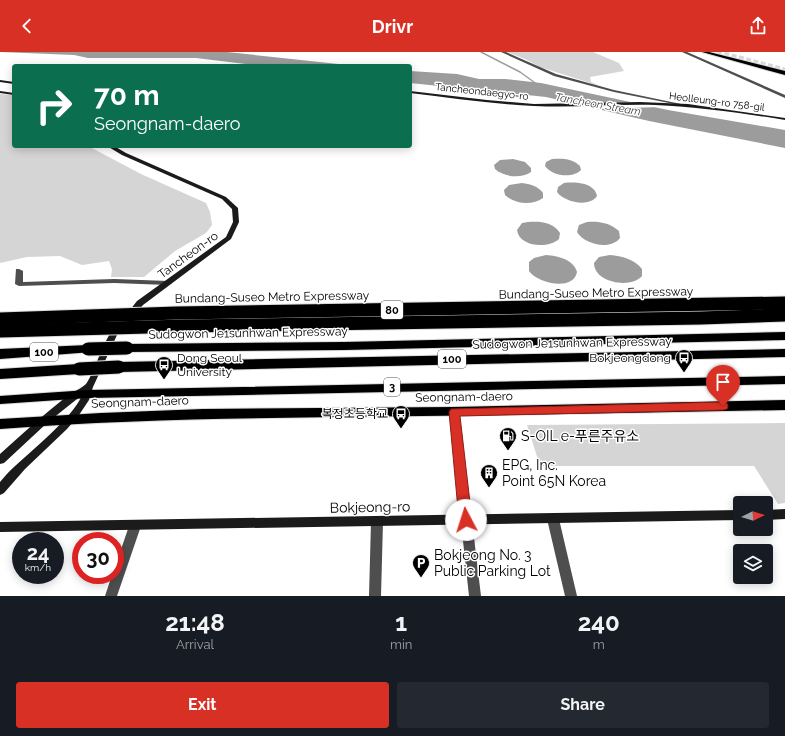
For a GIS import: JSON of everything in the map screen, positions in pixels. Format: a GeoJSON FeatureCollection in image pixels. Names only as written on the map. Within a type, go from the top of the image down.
{"type":"FeatureCollection","features":[{"type":"Feature","properties":{"kind":"highway","name":"Bundang-Suseo Metro Expressway"},"geometry":{"type":"LineString","coordinates":[[0,319],[176,313],[785,303]]}},
{"type":"Feature","properties":{"kind":"highway","name":"80"},"geometry":{"type":"LineString","coordinates":[[0,331],[785,315]]}},
{"type":"Feature","properties":{"kind":"highway","name":"Sudogwon Je1sunhwan Expressway"},"geometry":{"type":"LineString","coordinates":[[0,354],[127,348],[352,346],[785,336]]}},
{"type":"Feature","properties":{"kind":"highway","name":"Sudogwon Je1sunhwan Expressway"},"geometry":{"type":"LineString","coordinates":[[0,374],[119,367],[785,352]]}},
{"type":"Feature","properties":{"kind":"main road"},"geometry":{"type":"LineString","coordinates":[[704,52],[785,73]]}},
{"type":"Feature","properties":{"kind":"main road"},"geometry":{"type":"LineString","coordinates":[[726,52],[785,67]]}},
{"type":"Feature","properties":{"kind":"main road","name":"Seongnam-daero"},"geometry":{"type":"LineString","coordinates":[[0,400],[76,394],[88,391],[785,380]]}},
{"type":"Feature","properties":{"kind":"main road","name":"Seongnam-daero"},"geometry":{"type":"LineString","coordinates":[[0,424],[73,418],[180,414],[454,412],[607,407],[785,405]]}},
{"type":"Feature","properties":{"kind":"street"},"geometry":{"type":"LineString","coordinates":[[503,52],[562,77],[614,91],[679,104]]}},
{"type":"Feature","properties":{"kind":"street"},"geometry":{"type":"LineString","coordinates":[[684,52],[785,97]]}},
{"type":"Feature","properties":{"kind":"street"},"geometry":{"type":"LineString","coordinates":[[0,81],[12,83]]}},
{"type":"Feature","properties":{"kind":"street"},"geometry":{"type":"LineString","coordinates":[[0,88],[7,86],[9,84],[7,82]]}},
{"type":"Feature","properties":{"kind":"street"},"geometry":{"type":"LineString","coordinates":[[0,92],[12,93]]}},
{"type":"Feature","properties":{"kind":"street","name":"Tancheondaegyo-ro"},"geometry":{"type":"LineString","coordinates":[[412,92],[490,102],[551,106]]}},
{"type":"Feature","properties":{"kind":"street","name":"Heolleung-ro 758-gil"},"geometry":{"type":"LineString","coordinates":[[551,106],[654,104],[712,108],[785,119]]}},
{"type":"Feature","properties":{"kind":"street","name":"Tancheon-ro"},"geometry":{"type":"LineString","coordinates":[[0,490],[21,465],[73,418],[88,391],[114,334],[140,303],[229,238],[236,222],[235,208],[224,198],[114,148]]}},
{"type":"Feature","properties":{"kind":"street"},"geometry":{"type":"LineString","coordinates":[[19,271],[20,284],[114,281],[168,283]]}},
{"type":"Feature","properties":{"kind":"street"},"geometry":{"type":"LineString","coordinates":[[0,460],[44,420],[76,394]]}},
{"type":"Feature","properties":{"kind":"street"},"geometry":{"type":"LineString","coordinates":[[454,412],[475,596]]}},
{"type":"Feature","properties":{"kind":"street"},"geometry":{"type":"LineString","coordinates":[[773,515],[785,514]]}},
{"type":"Feature","properties":{"kind":"street","name":"Bokjeong-ro"},"geometry":{"type":"LineString","coordinates":[[0,527],[733,515]]}},
{"type":"Feature","properties":{"kind":"street"},"geometry":{"type":"LineString","coordinates":[[553,519],[572,596]]}},
{"type":"Feature","properties":{"kind":"street"},"geometry":{"type":"LineString","coordinates":[[375,596],[377,522]]}},
{"type":"Feature","properties":{"kind":"street"},"geometry":{"type":"LineString","coordinates":[[111,596],[135,526]]}},
{"type":"Feature","properties":{"kind":"shaded area"},"geometry":{"type":"Polygon","coordinates":[[[507,52],[593,52],[619,63],[624,71],[590,77],[591,82],[603,87],[540,67],[507,52]]]}},
{"type":"Feature","properties":{"kind":"shaded area"},"geometry":{"type":"Polygon","coordinates":[[[0,94],[12,95],[12,148],[92,148],[141,174],[206,203],[210,212],[212,225],[206,233],[175,251],[144,277],[111,277],[112,269],[109,261],[82,265],[60,256],[27,257],[0,263],[0,94]]]}},
{"type":"Feature","properties":{"kind":"shaded area"},"geometry":{"type":"Polygon","coordinates":[[[785,423],[785,503],[778,504],[754,466],[540,466],[527,425],[785,423]]]}},
{"type":"Feature","properties":{"kind":"water"},"geometry":{"type":"Polygon","coordinates":[[[0,52],[227,52],[338,64],[246,64],[196,58],[88,58],[74,55],[0,52]]]}},
{"type":"Feature","properties":{"kind":"water","name":"Tancheon Stream"},"geometry":{"type":"Polygon","coordinates":[[[412,71],[457,74],[479,79],[505,79],[541,83],[668,110],[785,130],[785,148],[649,121],[546,97],[412,83],[412,71]]]}},
{"type":"Feature","properties":{"kind":"water"},"geometry":{"type":"Polygon","coordinates":[[[513,159],[525,162],[531,168],[531,172],[522,176],[513,176],[503,174],[495,169],[494,165],[500,160],[513,159]]]}},
{"type":"Feature","properties":{"kind":"water"},"geometry":{"type":"Polygon","coordinates":[[[552,159],[571,160],[580,166],[581,170],[573,175],[557,174],[545,166],[546,162],[552,159]]]}},
{"type":"Feature","properties":{"kind":"water"},"geometry":{"type":"Polygon","coordinates":[[[522,183],[539,189],[543,193],[543,198],[539,201],[523,203],[513,200],[505,195],[504,190],[509,185],[522,183]]]}},
{"type":"Feature","properties":{"kind":"water"},"geometry":{"type":"Polygon","coordinates":[[[564,183],[588,185],[595,191],[597,196],[593,200],[583,203],[565,199],[557,192],[558,187],[564,183]]]}},
{"type":"Feature","properties":{"kind":"water"},"geometry":{"type":"Polygon","coordinates":[[[542,222],[554,226],[560,233],[559,239],[548,244],[541,245],[528,243],[519,236],[517,230],[522,223],[542,222]]]}},
{"type":"Feature","properties":{"kind":"water"},"geometry":{"type":"Polygon","coordinates":[[[587,222],[600,222],[608,224],[619,231],[620,238],[616,242],[610,244],[604,245],[591,243],[585,240],[577,232],[579,225],[587,222]]]}},
{"type":"Feature","properties":{"kind":"water"},"geometry":{"type":"Polygon","coordinates":[[[546,255],[560,257],[569,261],[577,272],[574,278],[569,282],[554,284],[539,279],[533,275],[529,271],[529,262],[534,258],[546,255]]]}},
{"type":"Feature","properties":{"kind":"water"},"geometry":{"type":"Polygon","coordinates":[[[610,255],[632,260],[642,269],[642,276],[637,280],[622,283],[606,279],[596,270],[594,263],[599,257],[610,255]]]}},
{"type":"Feature","properties":{"kind":"pier"},"geometry":{"type":"Polygon","coordinates":[[[637,102],[661,107],[590,109],[567,104],[637,102]]]}},
{"type":"Feature","properties":{"kind":"waterway"},"geometry":{"type":"LineString","coordinates":[[481,52],[520,72],[538,85]]}},
{"type":"Feature","properties":{"kind":"tunnel"},"geometry":{"type":"LineString","coordinates":[[717,52],[785,70]]}},
{"type":"Feature","properties":{"kind":"place","name":"Bokjeongdong"},"geometry":{"type":"Point","coordinates":[684,373]}},
{"type":"Feature","properties":{"kind":"place","name":"Dong Seoul University"},"geometry":{"type":"Point","coordinates":[164,380]}},
{"type":"Feature","properties":{"kind":"place","name":"복정초등학교"},"geometry":{"type":"Point","coordinates":[401,429]}},
{"type":"Feature","properties":{"kind":"place","name":"S-OIL e-푸른주유소"},"geometry":{"type":"Point","coordinates":[508,451]}},
{"type":"Feature","properties":{"kind":"place","name":"EPG, Inc. Point 65N Korea"},"geometry":{"type":"Point","coordinates":[489,488]}},
{"type":"Feature","properties":{"kind":"place","name":"Bokjeong No. 3 Public Parking Lot"},"geometry":{"type":"Point","coordinates":[421,578]}},
{"type":"Feature","properties":{"kind":"route"},"geometry":{"type":"LineString","coordinates":[[466,520],[457,426],[454,412],[607,407],[723,406]]}}]}
